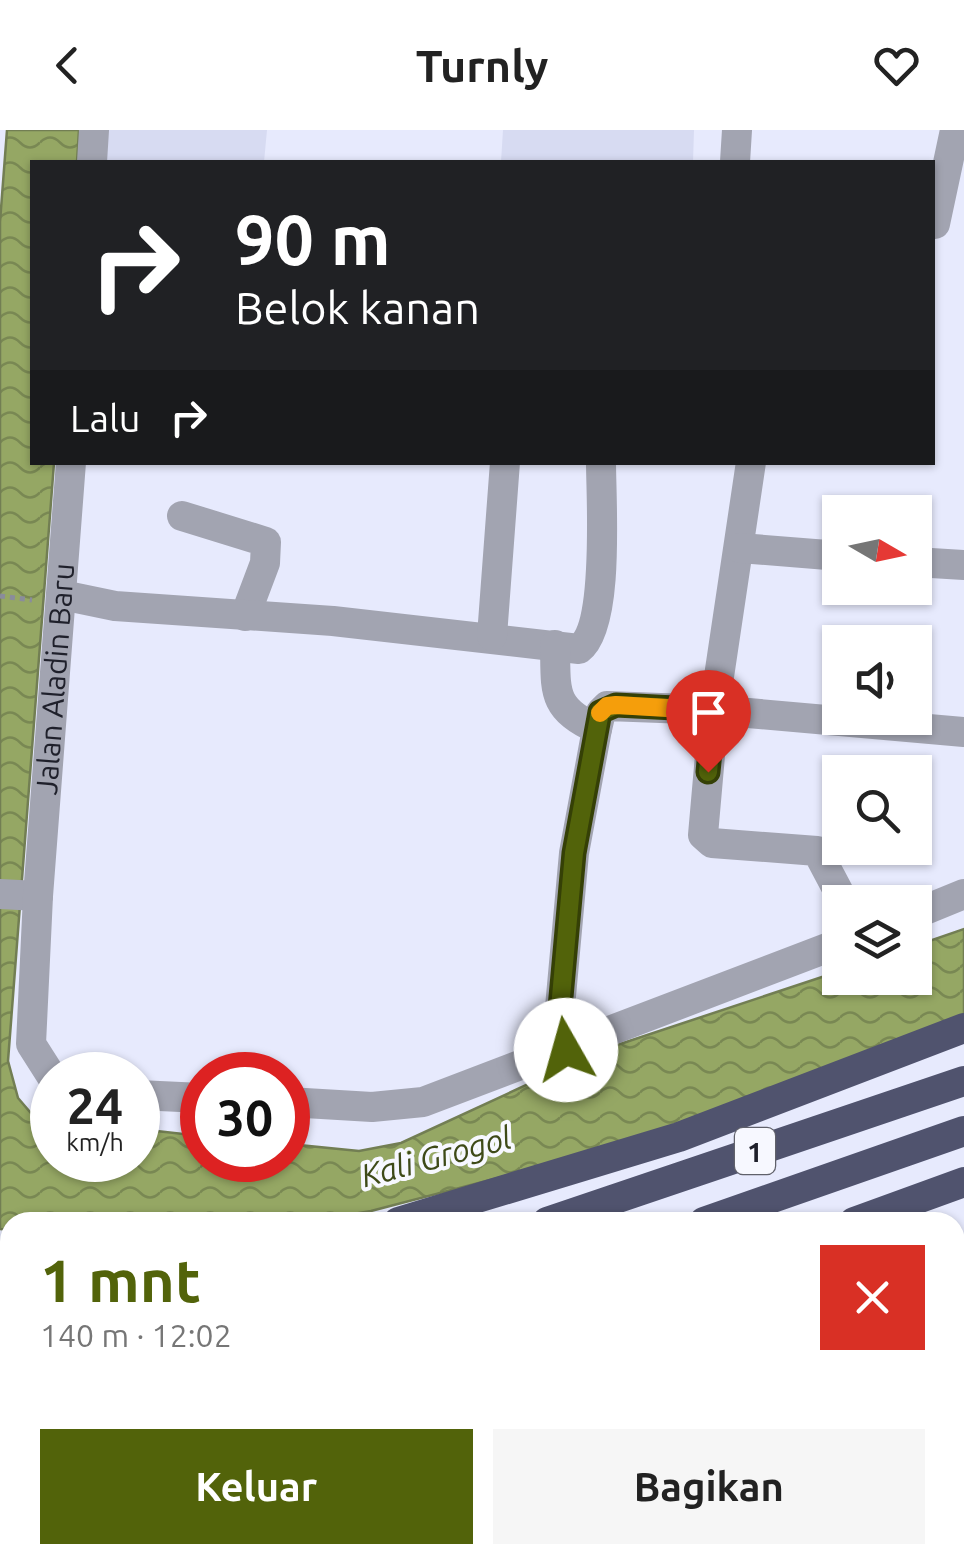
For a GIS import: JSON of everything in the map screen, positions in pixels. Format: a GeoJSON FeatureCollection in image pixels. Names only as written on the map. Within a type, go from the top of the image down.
{"type":"FeatureCollection","features":[{"type":"Feature","properties":{"kind":"highway"},"geometry":{"type":"LineString","coordinates":[[431,1212],[679,1137],[964,1028]]}},
{"type":"Feature","properties":{"kind":"highway","name":"1"},"geometry":{"type":"LineString","coordinates":[[578,1212],[964,1081]]}},
{"type":"Feature","properties":{"kind":"highway","name":"1"},"geometry":{"type":"LineString","coordinates":[[733,1212],[964,1131]]}},
{"type":"Feature","properties":{"kind":"highway"},"geometry":{"type":"LineString","coordinates":[[882,1212],[964,1182]]}},
{"type":"Feature","properties":{"kind":"street"},"geometry":{"type":"LineString","coordinates":[[92,160],[94,130]]}},
{"type":"Feature","properties":{"kind":"street"},"geometry":{"type":"LineString","coordinates":[[735,160],[738,130]]}},
{"type":"Feature","properties":{"kind":"street"},"geometry":{"type":"LineString","coordinates":[[944,222],[955,130]]}},
{"type":"Feature","properties":{"kind":"street","name":"Jalan Aladin Baru"},"geometry":{"type":"LineString","coordinates":[[37,1052],[32,1044],[22,895],[71,465]]}},
{"type":"Feature","properties":{"kind":"street"},"geometry":{"type":"LineString","coordinates":[[492,636],[505,465]]}},
{"type":"Feature","properties":{"kind":"street"},"geometry":{"type":"LineString","coordinates":[[54,598],[583,647],[592,625],[602,544],[601,465]]}},
{"type":"Feature","properties":{"kind":"street"},"geometry":{"type":"LineString","coordinates":[[751,465],[714,710],[703,835],[712,844],[817,851],[835,885]]}},
{"type":"Feature","properties":{"kind":"street"},"geometry":{"type":"LineString","coordinates":[[182,516],[266,542],[265,563],[245,616]]}},
{"type":"Feature","properties":{"kind":"street"},"geometry":{"type":"LineString","coordinates":[[740,548],[822,555]]}},
{"type":"Feature","properties":{"kind":"street"},"geometry":{"type":"LineString","coordinates":[[932,563],[964,565]]}},
{"type":"Feature","properties":{"kind":"street"},"geometry":{"type":"LineString","coordinates":[[555,645],[556,694],[566,712],[596,729]]}},
{"type":"Feature","properties":{"kind":"street"},"geometry":{"type":"LineString","coordinates":[[566,1050],[560,1008],[574,853],[596,729],[600,712],[607,706],[714,710],[964,732]]}},
{"type":"Feature","properties":{"kind":"street"},"geometry":{"type":"LineString","coordinates":[[932,907],[964,894]]}},
{"type":"Feature","properties":{"kind":"street"},"geometry":{"type":"LineString","coordinates":[[310,1103],[372,1106],[423,1102],[822,950]]}},
{"type":"Feature","properties":{"kind":"path"},"geometry":{"type":"LineString","coordinates":[[0,596],[54,598]]}},
{"type":"Feature","properties":{"kind":"shaded area"},"geometry":{"type":"Polygon","coordinates":[[[90,130],[267,130],[264,160],[87,160],[90,130]]]}},
{"type":"Feature","properties":{"kind":"shaded area"},"geometry":{"type":"Polygon","coordinates":[[[503,130],[694,130],[693,160],[501,160],[503,130]]]}},
{"type":"Feature","properties":{"kind":"water","name":"Kali Grogol"},"geometry":{"type":"Polygon","coordinates":[[[7,130],[79,130],[77,160],[30,160],[30,465],[54,465],[8,1061],[18,1098],[30,1112],[30,1182],[160,1182],[160,1131],[180,1134],[180,1182],[310,1182],[310,1146],[359,1151],[401,1143],[602,1050],[822,977],[822,995],[932,995],[932,940],[964,929],[964,1030],[640,1141],[371,1211],[0,1212],[0,222],[7,130]]]}},
{"type":"Feature","properties":{"kind":"slow traffic"},"geometry":{"type":"LineString","coordinates":[[600,713],[607,706],[616,705],[701,710]]}},
{"type":"Feature","properties":{"kind":"route"},"geometry":{"type":"LineString","coordinates":[[566,1050],[560,1008],[572,918],[574,853],[600,712],[616,705],[714,710],[708,772]]}}]}
